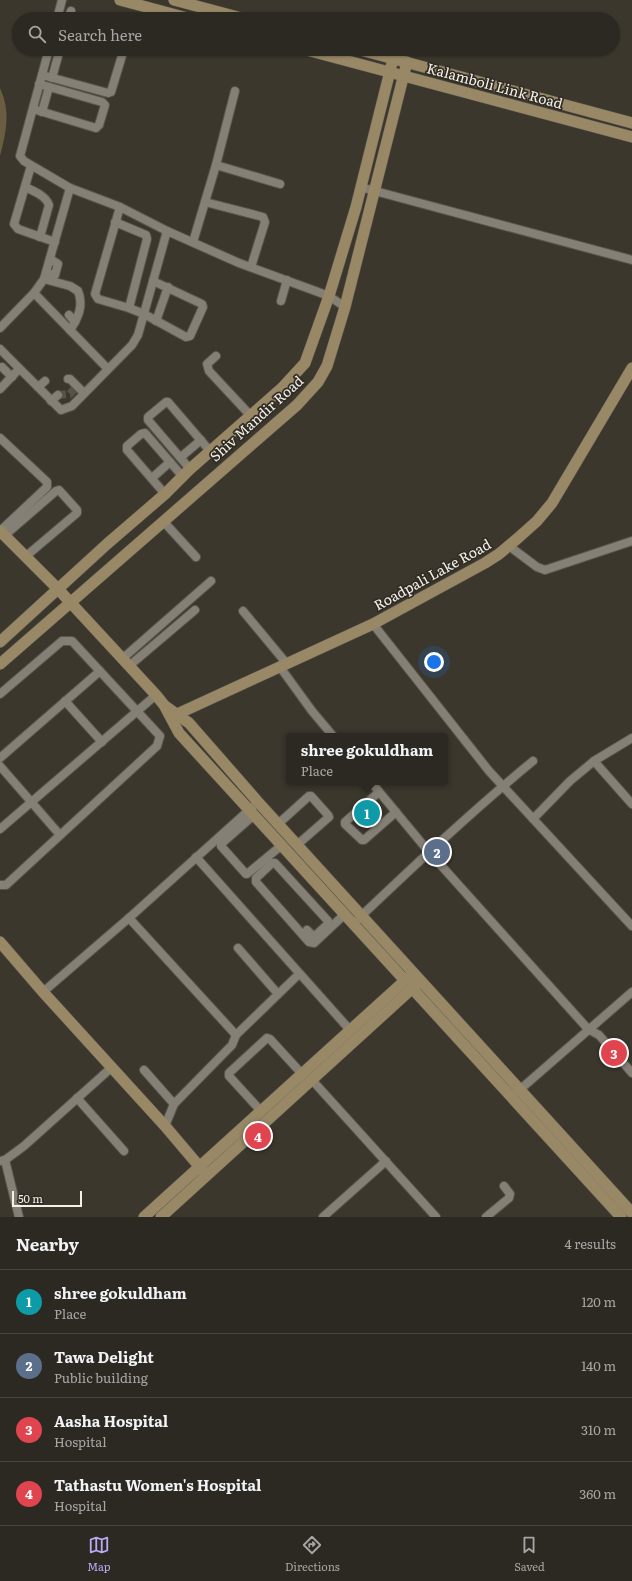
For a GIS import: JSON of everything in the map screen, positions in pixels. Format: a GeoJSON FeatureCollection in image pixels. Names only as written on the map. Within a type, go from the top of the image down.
{"type":"FeatureCollection","features":[{"type":"Feature","properties":{"kind":"street"},"geometry":{"type":"LineString","coordinates":[[59,12],[62,0]]}},
{"type":"Feature","properties":{"kind":"street"},"geometry":{"type":"LineString","coordinates":[[120,0],[165,12]]}},
{"type":"Feature","properties":{"kind":"street"},"geometry":{"type":"LineString","coordinates":[[174,0],[219,12]]}},
{"type":"Feature","properties":{"kind":"street"},"geometry":{"type":"LineString","coordinates":[[47,56],[20,156],[24,161],[70,188],[120,208],[167,231],[251,267],[329,296],[345,307]]}},
{"type":"Feature","properties":{"kind":"street"},"geometry":{"type":"LineString","coordinates":[[52,78],[58,56]]}},
{"type":"Feature","properties":{"kind":"street"},"geometry":{"type":"LineString","coordinates":[[42,75],[108,93],[111,92],[122,56]]}},
{"type":"Feature","properties":{"kind":"street","name":"Kalamboli Link Road"},"geometry":{"type":"LineString","coordinates":[[329,56],[632,137]]}},
{"type":"Feature","properties":{"kind":"street","name":"Kalamboli Link Road"},"geometry":{"type":"LineString","coordinates":[[382,56],[632,123]]}},
{"type":"Feature","properties":{"kind":"street","name":"Shiv Mandir Road"},"geometry":{"type":"LineString","coordinates":[[0,642],[107,544],[165,494],[210,451],[282,388],[305,363],[329,296],[360,187],[393,59]]}},
{"type":"Feature","properties":{"kind":"street","name":"Shiv Mandir Road"},"geometry":{"type":"LineString","coordinates":[[0,664],[307,395],[318,382],[327,366],[345,307],[406,62]]}},
{"type":"Feature","properties":{"kind":"street"},"geometry":{"type":"LineString","coordinates":[[32,109],[96,128],[99,125],[101,118],[104,105],[102,102],[39,84]]}},
{"type":"Feature","properties":{"kind":"street"},"geometry":{"type":"LineString","coordinates":[[42,112],[49,87]]}},
{"type":"Feature","properties":{"kind":"street"},"geometry":{"type":"LineString","coordinates":[[193,242],[216,165],[235,91]]}},
{"type":"Feature","properties":{"kind":"street"},"geometry":{"type":"LineString","coordinates":[[216,165],[280,184]]}},
{"type":"Feature","properties":{"kind":"street"},"geometry":{"type":"LineString","coordinates":[[31,166],[14,224],[18,229],[55,242]]}},
{"type":"Feature","properties":{"kind":"street"},"geometry":{"type":"LineString","coordinates":[[25,187],[36,192],[48,201],[49,205],[40,237]]}},
{"type":"Feature","properties":{"kind":"street"},"geometry":{"type":"LineString","coordinates":[[360,187],[632,260]]}},
{"type":"Feature","properties":{"kind":"street"},"geometry":{"type":"LineString","coordinates":[[0,328],[34,293],[45,276],[70,188]]}},
{"type":"Feature","properties":{"kind":"street"},"geometry":{"type":"LineString","coordinates":[[205,202],[263,217],[265,222],[251,267]]}},
{"type":"Feature","properties":{"kind":"street"},"geometry":{"type":"LineString","coordinates":[[120,208],[95,294],[98,299],[144,314],[186,337],[190,336],[203,307],[202,304],[153,280]]}},
{"type":"Feature","properties":{"kind":"street"},"geometry":{"type":"LineString","coordinates":[[115,222],[146,235],[147,239],[129,308]]}},
{"type":"Feature","properties":{"kind":"street"},"geometry":{"type":"LineString","coordinates":[[0,349],[61,410],[72,406],[107,368],[132,345],[138,335],[167,231]]}},
{"type":"Feature","properties":{"kind":"street"},"geometry":{"type":"LineString","coordinates":[[45,276],[70,286],[78,291],[81,302],[75,322],[70,330]]}},
{"type":"Feature","properties":{"kind":"street"},"geometry":{"type":"LineString","coordinates":[[281,301],[287,280]]}},
{"type":"Feature","properties":{"kind":"street"},"geometry":{"type":"LineString","coordinates":[[156,321],[168,287]]}},
{"type":"Feature","properties":{"kind":"street"},"geometry":{"type":"LineString","coordinates":[[34,293],[107,368]]}},
{"type":"Feature","properties":{"kind":"street"},"geometry":{"type":"LineString","coordinates":[[69,315],[75,322]]}},
{"type":"Feature","properties":{"kind":"street"},"geometry":{"type":"LineString","coordinates":[[216,356],[207,364],[209,371],[250,415]]}},
{"type":"Feature","properties":{"kind":"street"},"geometry":{"type":"LineString","coordinates":[[2,368],[12,377]]}},
{"type":"Feature","properties":{"kind":"street","name":"Roadpali Lake Road"},"geometry":{"type":"LineString","coordinates":[[174,716],[372,624],[485,563],[509,546],[536,521],[552,503],[632,368]]}},
{"type":"Feature","properties":{"kind":"street"},"geometry":{"type":"LineString","coordinates":[[0,390],[19,369]]}},
{"type":"Feature","properties":{"kind":"street"},"geometry":{"type":"LineString","coordinates":[[68,380],[70,379],[76,388],[84,393]]}},
{"type":"Feature","properties":{"kind":"street"},"geometry":{"type":"LineString","coordinates":[[38,387],[45,381]]}},
{"type":"Feature","properties":{"kind":"street"},"geometry":{"type":"LineString","coordinates":[[51,401],[58,395]]}},
{"type":"Feature","properties":{"kind":"street"},"geometry":{"type":"LineString","coordinates":[[187,473],[181,458],[148,420],[148,417],[168,402],[210,451]]}},
{"type":"Feature","properties":{"kind":"street"},"geometry":{"type":"LineString","coordinates":[[165,494],[127,450],[127,446],[141,434],[145,433],[170,462],[187,473]]}},
{"type":"Feature","properties":{"kind":"street"},"geometry":{"type":"LineString","coordinates":[[0,438],[47,482],[47,487],[1,533]]}},
{"type":"Feature","properties":{"kind":"street"},"geometry":{"type":"LineString","coordinates":[[181,458],[201,440]]}},
{"type":"Feature","properties":{"kind":"street"},"geometry":{"type":"LineString","coordinates":[[152,478],[170,462]]}},
{"type":"Feature","properties":{"kind":"street"},"geometry":{"type":"LineString","coordinates":[[1,533],[59,490],[77,510],[77,513],[25,557]]}},
{"type":"Feature","properties":{"kind":"street"},"geometry":{"type":"LineString","coordinates":[[163,521],[196,557]]}},
{"type":"Feature","properties":{"kind":"street"},"geometry":{"type":"LineString","coordinates":[[1,533],[58,589],[156,695],[174,716],[179,733],[254,809],[282,845],[345,914],[357,920]]}},
{"type":"Feature","properties":{"kind":"street"},"geometry":{"type":"LineString","coordinates":[[509,546],[537,567],[545,570],[632,541]]}},
{"type":"Feature","properties":{"kind":"street"},"geometry":{"type":"LineString","coordinates":[[126,662],[211,581]]}},
{"type":"Feature","properties":{"kind":"street"},"geometry":{"type":"LineString","coordinates":[[126,662],[195,610]]}},
{"type":"Feature","properties":{"kind":"street"},"geometry":{"type":"LineString","coordinates":[[243,611],[283,665],[296,690],[331,733]]}},
{"type":"Feature","properties":{"kind":"street"},"geometry":{"type":"LineString","coordinates":[[372,624],[489,771],[632,926]]}},
{"type":"Feature","properties":{"kind":"street"},"geometry":{"type":"LineString","coordinates":[[0,694],[62,641],[72,640],[160,736],[157,746],[6,885],[0,885]]}},
{"type":"Feature","properties":{"kind":"street"},"geometry":{"type":"LineString","coordinates":[[0,758],[100,671]]}},
{"type":"Feature","properties":{"kind":"street"},"geometry":{"type":"LineString","coordinates":[[0,828],[156,695]]}},
{"type":"Feature","properties":{"kind":"street"},"geometry":{"type":"LineString","coordinates":[[65,701],[102,742]]}},
{"type":"Feature","properties":{"kind":"street"},"geometry":{"type":"LineString","coordinates":[[532,819],[570,781],[594,761],[632,738]]}},
{"type":"Feature","properties":{"kind":"street"},"geometry":{"type":"LineString","coordinates":[[357,920],[502,786],[533,761]]}},
{"type":"Feature","properties":{"kind":"street"},"geometry":{"type":"LineString","coordinates":[[594,761],[632,804]]}},
{"type":"Feature","properties":{"kind":"street"},"geometry":{"type":"LineString","coordinates":[[0,766],[60,835]]}},
{"type":"Feature","properties":{"kind":"street"},"geometry":{"type":"LineString","coordinates":[[373,785],[429,852],[588,1029],[599,1036],[632,1073]]}},
{"type":"Feature","properties":{"kind":"street"},"geometry":{"type":"LineString","coordinates":[[379,792],[345,822],[345,824],[362,840],[364,840],[396,812]]}},
{"type":"Feature","properties":{"kind":"street"},"geometry":{"type":"LineString","coordinates":[[278,824],[309,796],[311,796],[329,817],[297,845]]}},
{"type":"Feature","properties":{"kind":"street"},"geometry":{"type":"LineString","coordinates":[[254,809],[278,824],[297,845],[357,920],[516,1093],[632,1213]]}},
{"type":"Feature","properties":{"kind":"street"},"geometry":{"type":"LineString","coordinates":[[254,809],[221,844],[221,846],[246,874],[248,874],[282,845]]}},
{"type":"Feature","properties":{"kind":"street"},"geometry":{"type":"LineString","coordinates":[[43,992],[129,918],[196,857],[254,809]]}},
{"type":"Feature","properties":{"kind":"street"},"geometry":{"type":"LineString","coordinates":[[196,857],[350,1030]]}},
{"type":"Feature","properties":{"kind":"street"},"geometry":{"type":"LineString","coordinates":[[307,930],[313,936],[316,935],[328,924],[328,921],[275,863],[272,863],[256,878],[256,882],[309,942],[314,943],[345,914]]}},
{"type":"Feature","properties":{"kind":"street"},"geometry":{"type":"LineString","coordinates":[[129,918],[236,1035]]}},
{"type":"Feature","properties":{"kind":"street"},"geometry":{"type":"LineString","coordinates":[[0,942],[203,1170]]}},
{"type":"Feature","properties":{"kind":"street"},"geometry":{"type":"LineString","coordinates":[[238,948],[278,994]]}},
{"type":"Feature","properties":{"kind":"street"},"geometry":{"type":"LineString","coordinates":[[165,1126],[174,1104],[232,1045],[236,1035],[299,974]]}},
{"type":"Feature","properties":{"kind":"street"},"geometry":{"type":"LineString","coordinates":[[161,1217],[260,1110],[350,1030],[413,980]]}},
{"type":"Feature","properties":{"kind":"street"},"geometry":{"type":"LineString","coordinates":[[144,1217],[312,1080],[413,980]]}},
{"type":"Feature","properties":{"kind":"street"},"geometry":{"type":"LineString","coordinates":[[516,1093],[632,992]]}},
{"type":"Feature","properties":{"kind":"street"},"geometry":{"type":"LineString","coordinates":[[260,1110],[229,1076],[229,1073],[267,1038],[270,1039],[302,1074]]}},
{"type":"Feature","properties":{"kind":"street"},"geometry":{"type":"LineString","coordinates":[[19,1217],[3,1161],[24,1146],[111,1068]]}},
{"type":"Feature","properties":{"kind":"street"},"geometry":{"type":"LineString","coordinates":[[144,1070],[174,1104]]}},
{"type":"Feature","properties":{"kind":"street"},"geometry":{"type":"LineString","coordinates":[[312,1080],[436,1217]]}},
{"type":"Feature","properties":{"kind":"street"},"geometry":{"type":"LineString","coordinates":[[516,1093],[621,1217]]}},
{"type":"Feature","properties":{"kind":"street"},"geometry":{"type":"LineString","coordinates":[[77,1098],[124,1151]]}},
{"type":"Feature","properties":{"kind":"street"},"geometry":{"type":"LineString","coordinates":[[323,1217],[386,1161]]}},
{"type":"Feature","properties":{"kind":"street"},"geometry":{"type":"LineString","coordinates":[[486,1217],[509,1198],[510,1194],[504,1186]]}},
{"type":"Feature","properties":{"kind":"shaded area"},"geometry":{"type":"Polygon","coordinates":[[[0,88],[5,105],[6,130],[0,156],[0,88]]]}},
{"type":"Feature","properties":{"kind":"tunnel"},"geometry":{"type":"LineString","coordinates":[[58,395],[70,394],[75,388]]}},
{"type":"Feature","properties":{"kind":"place","name":"shree gokuldham"},"geometry":{"type":"Point","coordinates":[367,813]}},
{"type":"Feature","properties":{"kind":"place","name":"Tawa Delight"},"geometry":{"type":"Point","coordinates":[437,852]}},
{"type":"Feature","properties":{"kind":"place","name":"Aasha Hospital"},"geometry":{"type":"Point","coordinates":[614,1053]}},
{"type":"Feature","properties":{"kind":"place","name":"Tathastu Women's Hospital"},"geometry":{"type":"Point","coordinates":[258,1136]}}]}
